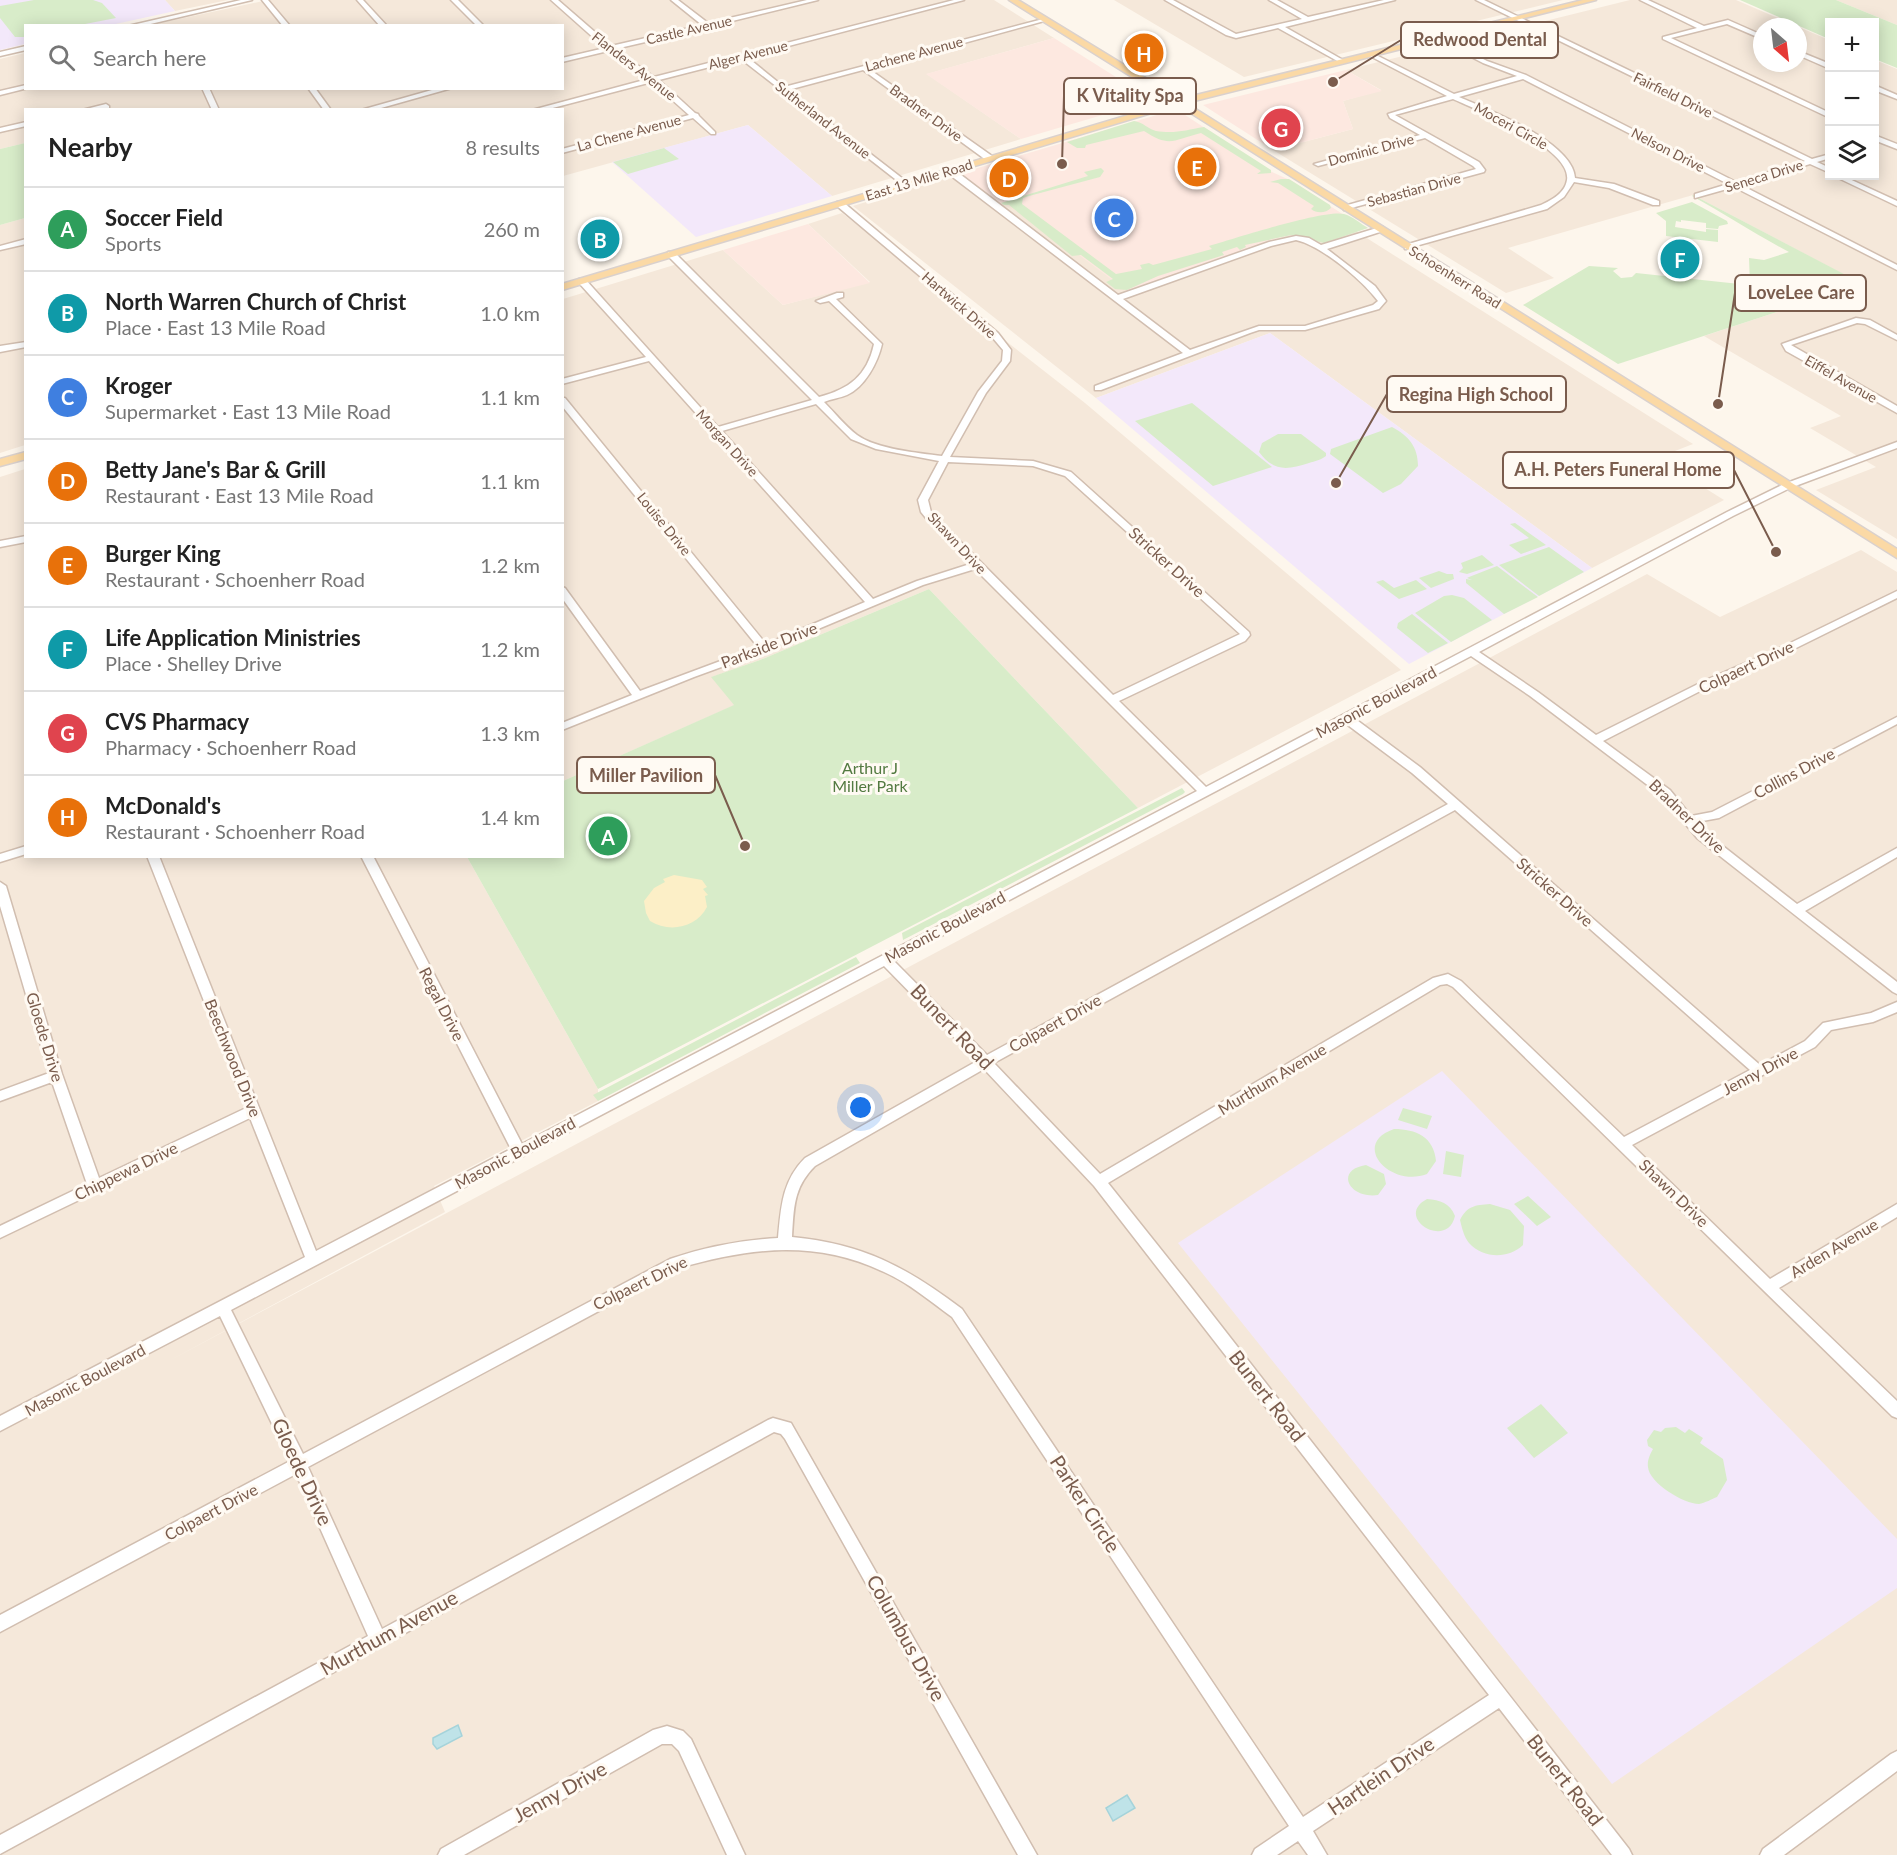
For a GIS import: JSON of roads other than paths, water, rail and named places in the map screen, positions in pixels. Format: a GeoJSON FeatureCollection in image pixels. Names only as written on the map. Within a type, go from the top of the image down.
{"type":"FeatureCollection","features":[{"type":"Feature","properties":{"kind":"main road","name":"Schoenherr Road"},"geometry":{"type":"LineString","coordinates":[[1013,0],[1897,554]]}},
{"type":"Feature","properties":{"kind":"main road","name":"East 13 Mile Road"},"geometry":{"type":"LineString","coordinates":[[564,286],[1179,102],[1592,0]]}},
{"type":"Feature","properties":{"kind":"main road"},"geometry":{"type":"LineString","coordinates":[[0,463],[24,456]]}},
{"type":"Feature","properties":{"kind":"street"},"geometry":{"type":"LineString","coordinates":[[159,23],[249,0]]}},
{"type":"Feature","properties":{"kind":"street"},"geometry":{"type":"LineString","coordinates":[[265,0],[285,24]]}},
{"type":"Feature","properties":{"kind":"street"},"geometry":{"type":"LineString","coordinates":[[360,0],[382,24]]}},
{"type":"Feature","properties":{"kind":"street"},"geometry":{"type":"LineString","coordinates":[[454,0],[479,24]]}},
{"type":"Feature","properties":{"kind":"street","name":"Flanders Avenue"},"geometry":{"type":"LineString","coordinates":[[554,0],[610,49],[653,79],[696,115],[713,133]]}},
{"type":"Feature","properties":{"kind":"street"},"geometry":{"type":"LineString","coordinates":[[674,0],[709,27]]}},
{"type":"Feature","properties":{"kind":"street"},"geometry":{"type":"LineString","coordinates":[[776,0],[786,7]]}},
{"type":"Feature","properties":{"kind":"street","name":"Castle Avenue"},"geometry":{"type":"LineString","coordinates":[[564,60],[709,27],[815,0]]}},
{"type":"Feature","properties":{"kind":"street","name":"Alger Avenue"},"geometry":{"type":"LineString","coordinates":[[544,108],[961,0]]}},
{"type":"Feature","properties":{"kind":"street"},"geometry":{"type":"LineString","coordinates":[[1168,0],[1228,34],[1236,36],[1379,1],[1392,0]]}},
{"type":"Feature","properties":{"kind":"street"},"geometry":{"type":"LineString","coordinates":[[1272,0],[1308,20]]}},
{"type":"Feature","properties":{"kind":"street","name":"Fairfield Drive"},"geometry":{"type":"LineString","coordinates":[[1479,0],[1825,169]]}},
{"type":"Feature","properties":{"kind":"street"},"geometry":{"type":"LineString","coordinates":[[1643,0],[1703,28]]}},
{"type":"Feature","properties":{"kind":"street","name":"Lachene Avenue"},"geometry":{"type":"LineString","coordinates":[[784,89],[1045,20]]}},
{"type":"Feature","properties":{"kind":"street"},"geometry":{"type":"LineString","coordinates":[[1753,33],[1728,22],[1665,38],[1825,114]]}},
{"type":"Feature","properties":{"kind":"street"},"geometry":{"type":"LineString","coordinates":[[1279,26],[1341,61]]}},
{"type":"Feature","properties":{"kind":"street","name":"Nelson Drive"},"geometry":{"type":"LineString","coordinates":[[1438,38],[1485,62],[1524,76],[1897,268]]}},
{"type":"Feature","properties":{"kind":"street"},"geometry":{"type":"LineString","coordinates":[[0,54],[24,48]]}},
{"type":"Feature","properties":{"kind":"street","name":"Moceri Circle"},"geometry":{"type":"LineString","coordinates":[[1370,54],[1424,83],[1454,95],[1551,148],[1566,161],[1572,180]]}},
{"type":"Feature","properties":{"kind":"street","name":"Sutherland Avenue"},"geometry":{"type":"LineString","coordinates":[[741,56],[904,184]]}},
{"type":"Feature","properties":{"kind":"street"},"geometry":{"type":"LineString","coordinates":[[1807,57],[1825,65]]}},
{"type":"Feature","properties":{"kind":"street","name":"Bradner Drive"},"geometry":{"type":"LineString","coordinates":[[864,68],[989,158]]}},
{"type":"Feature","properties":{"kind":"street"},"geometry":{"type":"LineString","coordinates":[[1425,136],[1391,115],[1524,76]]}},
{"type":"Feature","properties":{"kind":"street"},"geometry":{"type":"LineString","coordinates":[[0,93],[24,87]]}},
{"type":"Feature","properties":{"kind":"street"},"geometry":{"type":"LineString","coordinates":[[1879,89],[1897,97]]}},
{"type":"Feature","properties":{"kind":"street"},"geometry":{"type":"LineString","coordinates":[[206,90],[215,108]]}},
{"type":"Feature","properties":{"kind":"street"},"geometry":{"type":"LineString","coordinates":[[312,90],[326,108]]}},
{"type":"Feature","properties":{"kind":"street"},"geometry":{"type":"LineString","coordinates":[[372,108],[441,90]]}},
{"type":"Feature","properties":{"kind":"street","name":"La Chene Avenue"},"geometry":{"type":"LineString","coordinates":[[564,150],[696,115]]}},
{"type":"Feature","properties":{"kind":"street"},"geometry":{"type":"LineString","coordinates":[[0,130],[24,124]]}},
{"type":"Feature","properties":{"kind":"street","name":"Sebastian Drive"},"geometry":{"type":"LineString","coordinates":[[1347,208],[1481,170],[1479,166],[1425,136]]}},
{"type":"Feature","properties":{"kind":"street","name":"Dominic Drive"},"geometry":{"type":"LineString","coordinates":[[1318,164],[1425,136]]}},
{"type":"Feature","properties":{"kind":"street"},"geometry":{"type":"LineString","coordinates":[[1879,142],[1897,136]]}},
{"type":"Feature","properties":{"kind":"street"},"geometry":{"type":"LineString","coordinates":[[1879,142],[1897,147]]}},
{"type":"Feature","properties":{"kind":"street","name":"Seneca Drive"},"geometry":{"type":"LineString","coordinates":[[1698,196],[1825,158]]}},
{"type":"Feature","properties":{"kind":"street"},"geometry":{"type":"LineString","coordinates":[[949,170],[1189,353]]}},
{"type":"Feature","properties":{"kind":"street"},"geometry":{"type":"LineString","coordinates":[[1408,247],[1544,207],[1564,194],[1572,180],[1611,186],[1656,202]]}},
{"type":"Feature","properties":{"kind":"street"},"geometry":{"type":"LineString","coordinates":[[1846,180],[1897,204]]}},
{"type":"Feature","properties":{"kind":"street","name":"Hartwick Drive"},"geometry":{"type":"LineString","coordinates":[[840,204],[995,335],[1007,350],[1008,356],[1004,367],[982,392],[946,458]]}},
{"type":"Feature","properties":{"kind":"street"},"geometry":{"type":"LineString","coordinates":[[1321,248],[1384,232]]}},
{"type":"Feature","properties":{"kind":"street"},"geometry":{"type":"LineString","coordinates":[[1329,253],[1384,232]]}},
{"type":"Feature","properties":{"kind":"street"},"geometry":{"type":"LineString","coordinates":[[1098,388],[1258,327],[1305,328],[1380,304],[1379,296],[1372,288],[1329,253],[1306,240],[1289,239],[1118,298]]}},
{"type":"Feature","properties":{"kind":"street"},"geometry":{"type":"LineString","coordinates":[[0,248],[24,242]]}},
{"type":"Feature","properties":{"kind":"street"},"geometry":{"type":"LineString","coordinates":[[671,255],[854,437],[862,442],[946,458]]}},
{"type":"Feature","properties":{"kind":"street","name":"Morgan Drive"},"geometry":{"type":"LineString","coordinates":[[582,281],[872,604]]}},
{"type":"Feature","properties":{"kind":"street"},"geometry":{"type":"LineString","coordinates":[[820,301],[840,295]]}},
{"type":"Feature","properties":{"kind":"street"},"geometry":{"type":"LineString","coordinates":[[716,430],[817,402],[849,390],[867,367],[878,344],[830,298]]}},
{"type":"Feature","properties":{"kind":"street","name":"Eiffel Avenue"},"geometry":{"type":"LineString","coordinates":[[1897,338],[1867,322],[1856,320],[1790,342],[1786,346],[1897,410]]}},
{"type":"Feature","properties":{"kind":"street"},"geometry":{"type":"LineString","coordinates":[[0,349],[24,344]]}},
{"type":"Feature","properties":{"kind":"street"},"geometry":{"type":"LineString","coordinates":[[564,381],[651,358]]}},
{"type":"Feature","properties":{"kind":"street","name":"Louise Drive"},"geometry":{"type":"LineString","coordinates":[[564,402],[764,648]]}},
{"type":"Feature","properties":{"kind":"street","name":"Masonic Boulevard"},"geometry":{"type":"LineString","coordinates":[[0,1424],[1787,486],[1897,445]]}},
{"type":"Feature","properties":{"kind":"street","name":"Shawn Drive"},"geometry":{"type":"LineString","coordinates":[[946,458],[923,500],[933,521],[1203,791]]}},
{"type":"Feature","properties":{"kind":"street","name":"Stricker Drive"},"geometry":{"type":"LineString","coordinates":[[946,458],[976,462],[1024,461],[1052,467],[1068,474],[1245,634],[1241,639],[1112,700]]}},
{"type":"Feature","properties":{"kind":"street"},"geometry":{"type":"LineString","coordinates":[[0,544],[24,539]]}},
{"type":"Feature","properties":{"kind":"street","name":"Parkside Drive"},"geometry":{"type":"LineString","coordinates":[[564,726],[764,648],[920,583],[976,565]]}},
{"type":"Feature","properties":{"kind":"street"},"geometry":{"type":"LineString","coordinates":[[564,593],[638,696]]}},
{"type":"Feature","properties":{"kind":"street","name":"Colpaert Drive"},"geometry":{"type":"LineString","coordinates":[[1596,740],[1706,684],[1784,650],[1897,594]]}},
{"type":"Feature","properties":{"kind":"street","name":"Bradner Drive"},"geometry":{"type":"LineString","coordinates":[[1471,651],[1666,793],[1701,835],[1897,989]]}},
{"type":"Feature","properties":{"kind":"street","name":"Stricker Drive"},"geometry":{"type":"LineString","coordinates":[[1346,718],[1416,770],[1760,1071]]}},
{"type":"Feature","properties":{"kind":"street","name":"Collins Drive"},"geometry":{"type":"LineString","coordinates":[[1690,820],[1715,815],[1897,720]]}},
{"type":"Feature","properties":{"kind":"street","name":"Colpaert Drive"},"geometry":{"type":"LineString","coordinates":[[0,1624],[675,1263],[726,1248],[784,1243],[789,1196],[797,1173],[830,1150],[1455,805]]}},
{"type":"Feature","properties":{"kind":"street"},"geometry":{"type":"LineString","coordinates":[[0,858],[24,851]]}},
{"type":"Feature","properties":{"kind":"street"},"geometry":{"type":"LineString","coordinates":[[1797,910],[1897,852]]}},
{"type":"Feature","properties":{"kind":"street","name":"Beechwood Drive"},"geometry":{"type":"LineString","coordinates":[[154,858],[313,1260]]}},
{"type":"Feature","properties":{"kind":"street","name":"Regal Drive"},"geometry":{"type":"LineString","coordinates":[[368,858],[519,1150]]}},
{"type":"Feature","properties":{"kind":"street","name":"Gloede Drive"},"geometry":{"type":"LineString","coordinates":[[0,886],[56,1075],[95,1186]]}},
{"type":"Feature","properties":{"kind":"street","name":"Bunert Road"},"geometry":{"type":"LineString","coordinates":[[885,959],[1099,1182],[1623,1855]]}},
{"type":"Feature","properties":{"kind":"street","name":"Shawn Drive"},"geometry":{"type":"LineString","coordinates":[[1448,979],[1457,984],[1897,1411]]}},
{"type":"Feature","properties":{"kind":"street","name":"Murthum Avenue"},"geometry":{"type":"LineString","coordinates":[[1099,1182],[1437,981],[1448,979]]}},
{"type":"Feature","properties":{"kind":"street","name":"Jenny Drive"},"geometry":{"type":"LineString","coordinates":[[1623,1144],[1810,1044],[1827,1026],[1873,1017],[1897,1007]]}},
{"type":"Feature","properties":{"kind":"street"},"geometry":{"type":"LineString","coordinates":[[0,1096],[56,1075]]}},
{"type":"Feature","properties":{"kind":"street","name":"Chippewa Drive"},"geometry":{"type":"LineString","coordinates":[[0,1232],[253,1110]]}},
{"type":"Feature","properties":{"kind":"street","name":"Arden Avenue"},"geometry":{"type":"LineString","coordinates":[[1770,1286],[1897,1210]]}},
{"type":"Feature","properties":{"kind":"street","name":"Parker Circle"},"geometry":{"type":"LineString","coordinates":[[784,1243],[813,1244],[871,1258],[898,1270],[957,1313],[1318,1855]]}},
{"type":"Feature","properties":{"kind":"street","name":"Gloede Drive"},"geometry":{"type":"LineString","coordinates":[[223,1308],[299,1465],[378,1639]]}},
{"type":"Feature","properties":{"kind":"street","name":"Murthum Avenue"},"geometry":{"type":"LineString","coordinates":[[0,1845],[765,1428],[780,1425]]}},
{"type":"Feature","properties":{"kind":"street","name":"Columbus Drive"},"geometry":{"type":"LineString","coordinates":[[780,1425],[790,1434],[1028,1855]]}},
{"type":"Feature","properties":{"kind":"street","name":"Hartlein Drive"},"geometry":{"type":"LineString","coordinates":[[1261,1855],[1501,1697]]}},
{"type":"Feature","properties":{"kind":"street","name":"Jenny Drive"},"geometry":{"type":"LineString","coordinates":[[447,1855],[659,1736],[675,1735],[685,1745],[736,1855]]}},
{"type":"Feature","properties":{"kind":"street"},"geometry":{"type":"LineString","coordinates":[[1769,1855],[1897,1760]]}},
{"type":"Feature","properties":{"kind":"water"},"geometry":{"type":"Polygon","coordinates":[[[458,1725],[462,1736],[437,1749],[433,1744],[433,1738],[458,1725]]]}},
{"type":"Feature","properties":{"kind":"water"},"geometry":{"type":"Polygon","coordinates":[[[1127,1795],[1135,1808],[1113,1821],[1106,1808],[1127,1795]]]}},
{"type":"Feature","properties":{"kind":"place","name":"McDonald's"},"geometry":{"type":"Point","coordinates":[1144,53]}},
{"type":"Feature","properties":{"kind":"place","name":"Redwood Dental"},"geometry":{"type":"Point","coordinates":[1333,82]}},
{"type":"Feature","properties":{"kind":"place","name":"CVS Pharmacy"},"geometry":{"type":"Point","coordinates":[1281,128]}},
{"type":"Feature","properties":{"kind":"place","name":"K Vitality Spa"},"geometry":{"type":"Point","coordinates":[1062,164]}},
{"type":"Feature","properties":{"kind":"place","name":"Burger King"},"geometry":{"type":"Point","coordinates":[1197,167]}},
{"type":"Feature","properties":{"kind":"place","name":"Betty Jane's Bar & Grill"},"geometry":{"type":"Point","coordinates":[1009,178]}},
{"type":"Feature","properties":{"kind":"place","name":"Kroger"},"geometry":{"type":"Point","coordinates":[1114,218]}},
{"type":"Feature","properties":{"kind":"place","name":"North Warren Church of Christ"},"geometry":{"type":"Point","coordinates":[600,239]}},
{"type":"Feature","properties":{"kind":"place","name":"Life Application Ministries"},"geometry":{"type":"Point","coordinates":[1680,259]}},
{"type":"Feature","properties":{"kind":"place","name":"LoveLee Care"},"geometry":{"type":"Point","coordinates":[1718,404]}},
{"type":"Feature","properties":{"kind":"place","name":"Regina High School"},"geometry":{"type":"Point","coordinates":[1336,483]}},
{"type":"Feature","properties":{"kind":"place","name":"A.H. Peters Funeral Home"},"geometry":{"type":"Point","coordinates":[1776,552]}},
{"type":"Feature","properties":{"kind":"place","name":"Soccer Field"},"geometry":{"type":"Point","coordinates":[608,836]}},
{"type":"Feature","properties":{"kind":"place","name":"Miller Pavilion"},"geometry":{"type":"Point","coordinates":[745,846]}},
{"type":"Feature","properties":{"kind":"park label","name":"Arthur J Miller Park"},"geometry":{"type":"Point","coordinates":[870,777]}}]}
